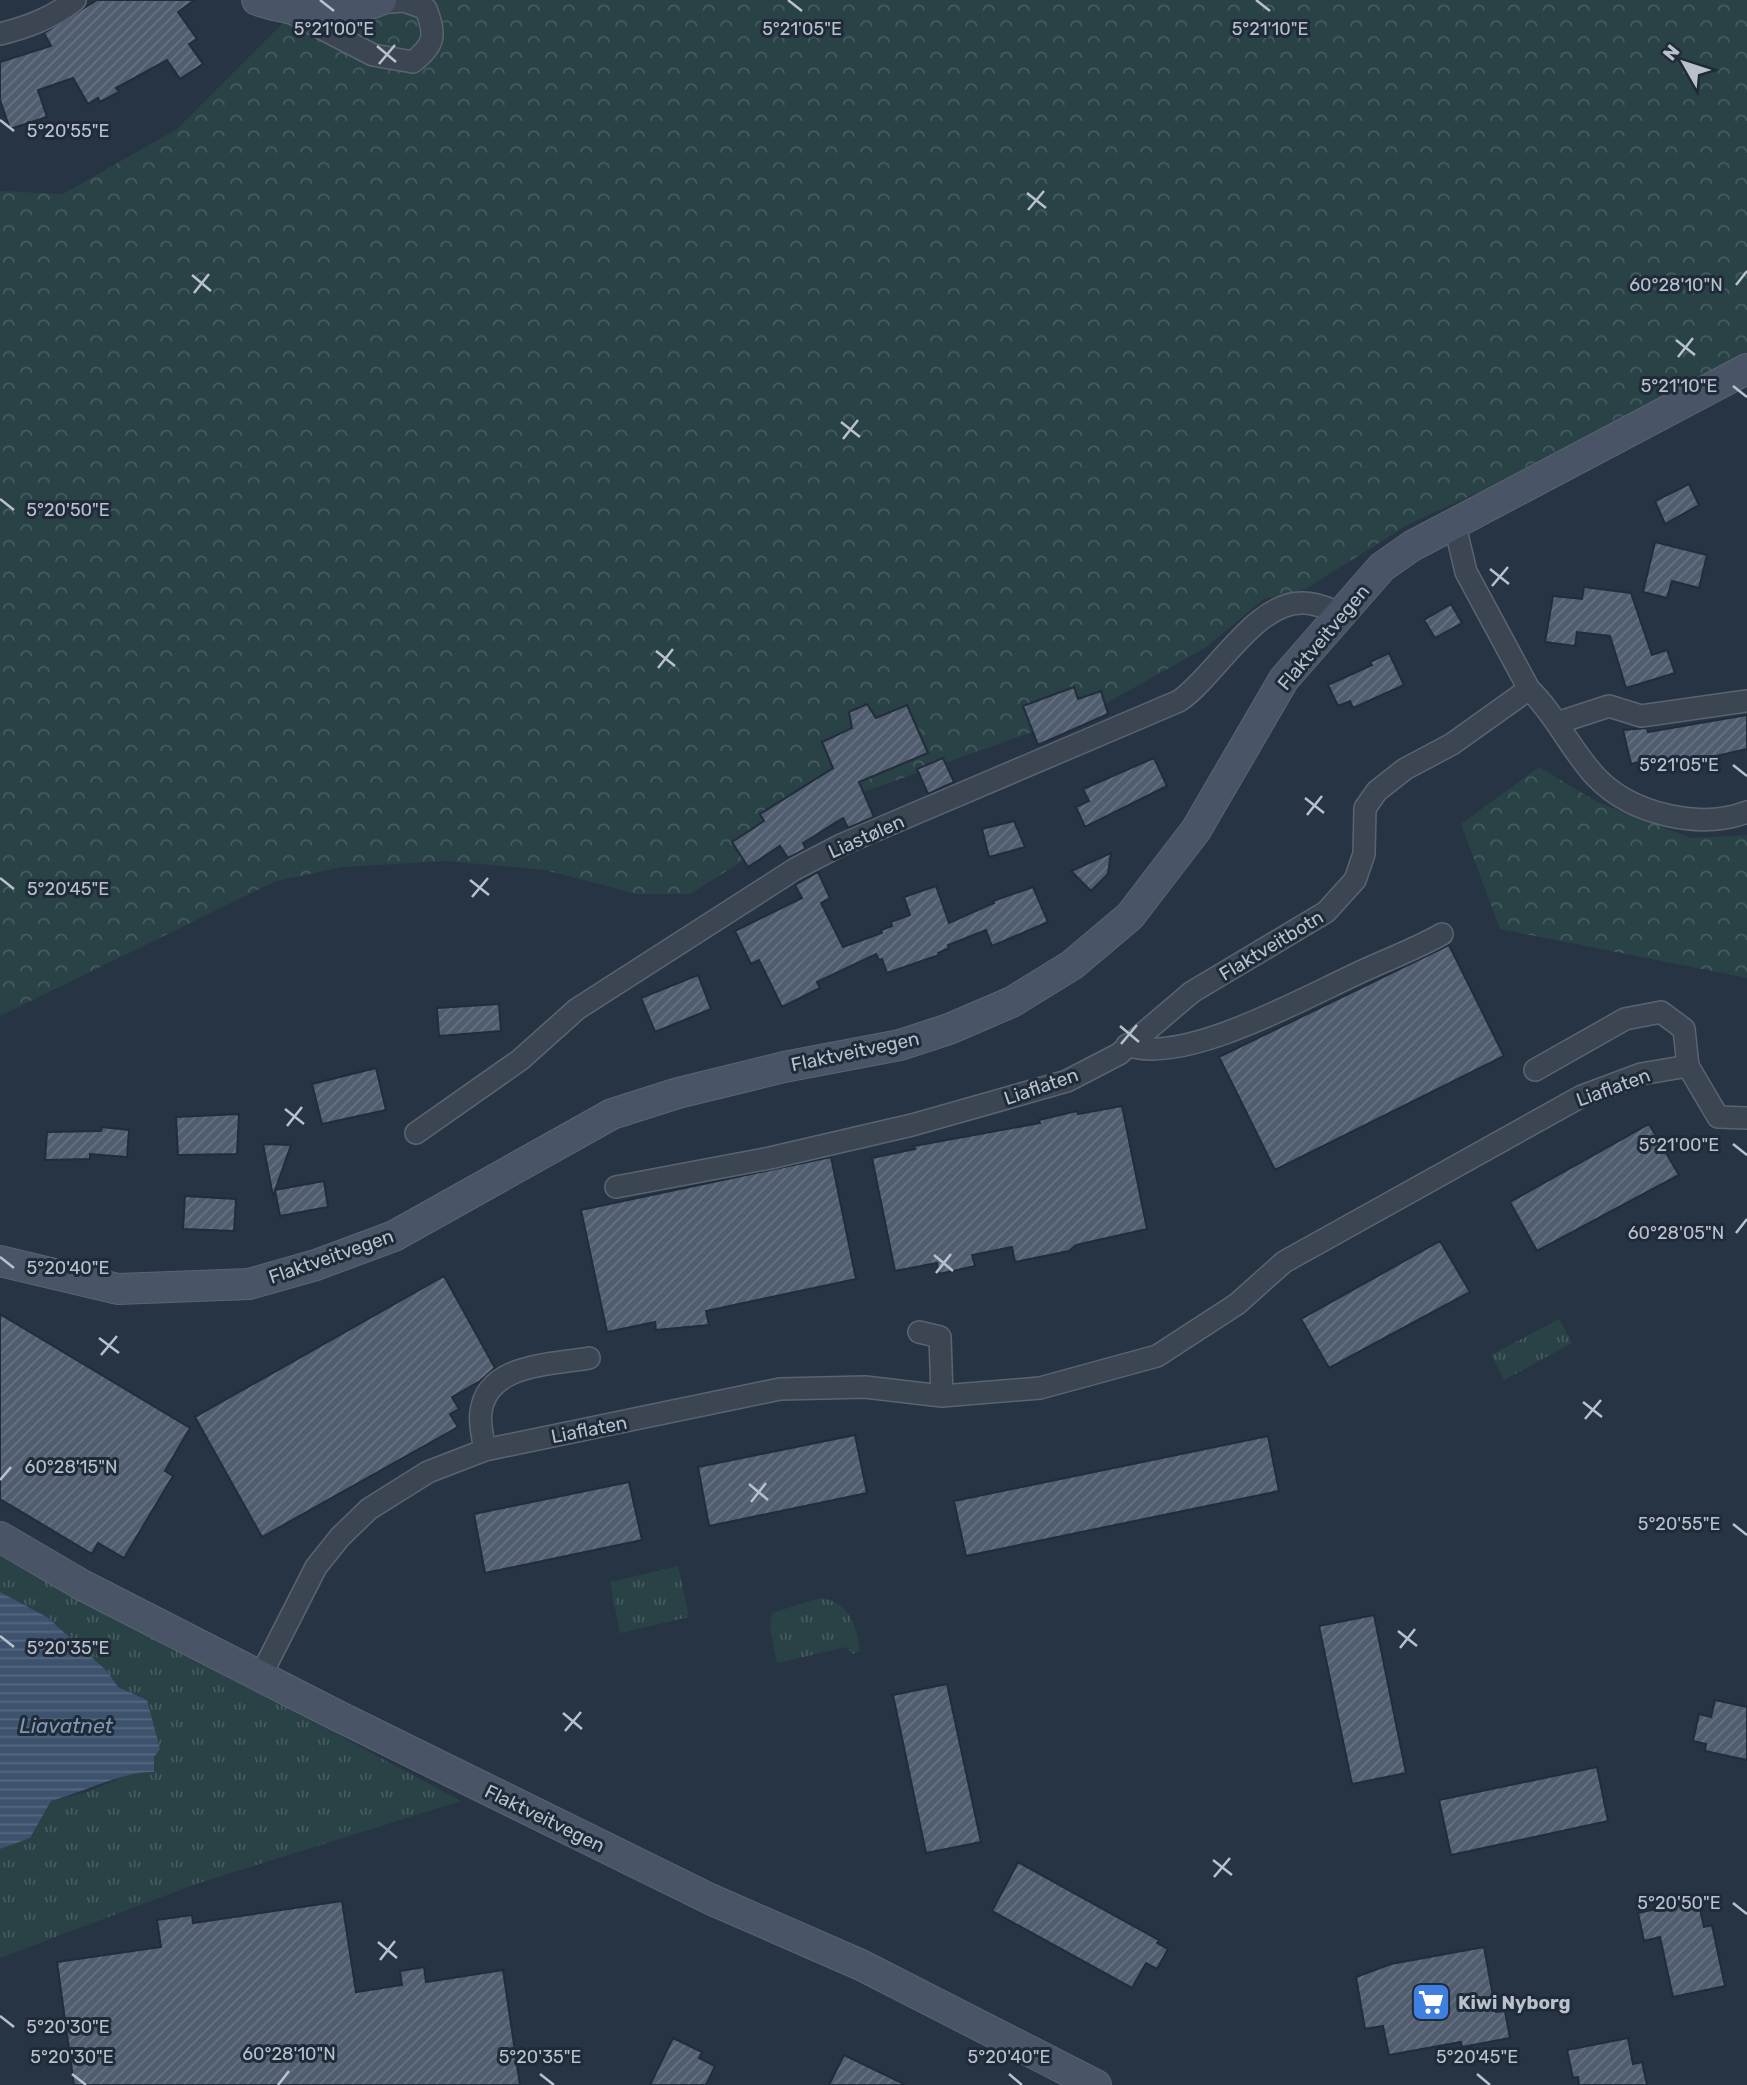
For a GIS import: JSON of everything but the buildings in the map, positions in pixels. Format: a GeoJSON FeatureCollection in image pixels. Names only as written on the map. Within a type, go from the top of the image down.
{"type":"FeatureCollection","features":[{"type":"Feature","properties":{"kind":"main road"},"geometry":{"type":"LineString","coordinates":[[285,3],[343,9],[378,1]]}},
{"type":"Feature","properties":{"kind":"main road","name":"Flaktveitvegen"},"geometry":{"type":"LineString","coordinates":[[0,1261],[118,1289],[249,1284],[316,1265],[394,1236],[612,1114],[771,1070],[900,1045],[949,1029],[1012,1002],[1072,965],[1130,916],[1196,830],[1284,680],[1382,567],[1412,546],[1455,526],[1544,475],[1747,369]]}},
{"type":"Feature","properties":{"kind":"main road","name":"Flaktveitvegen"},"geometry":{"type":"LineString","coordinates":[[0,1537],[82,1585],[260,1677],[710,1899],[861,1965],[1096,2085]]}},
{"type":"Feature","properties":{"kind":"street"},"geometry":{"type":"LineString","coordinates":[[0,34],[27,27],[60,12],[75,0]]}},
{"type":"Feature","properties":{"kind":"street"},"geometry":{"type":"LineString","coordinates":[[285,3],[373,55],[413,62],[429,49],[433,30],[426,9],[404,1],[378,1]]}},
{"type":"Feature","properties":{"kind":"street"},"geometry":{"type":"LineString","coordinates":[[1455,526],[1466,572],[1529,689],[1598,779],[1629,802],[1685,820],[1737,816],[1747,812]]}},
{"type":"Feature","properties":{"kind":"street","name":"Liastølen"},"geometry":{"type":"LineString","coordinates":[[416,1133],[520,1060],[577,1009],[795,869],[841,845],[1179,701],[1192,692],[1252,628],[1289,604],[1303,603],[1340,613]]}},
{"type":"Feature","properties":{"kind":"street","name":"Flaktveitbotn"},"geometry":{"type":"LineString","coordinates":[[1127,1045],[1192,992],[1326,912],[1354,880],[1364,854],[1365,808],[1377,791],[1405,769],[1452,744],[1529,689]]}},
{"type":"Feature","properties":{"kind":"street"},"geometry":{"type":"LineString","coordinates":[[1557,723],[1609,706],[1642,716],[1747,701]]}},
{"type":"Feature","properties":{"kind":"street"},"geometry":{"type":"LineString","coordinates":[[1127,1045],[1139,1050],[1171,1047],[1274,1015],[1442,934]]}},
{"type":"Feature","properties":{"kind":"street"},"geometry":{"type":"LineString","coordinates":[[1535,1070],[1625,1019],[1661,1012],[1684,1029],[1688,1066],[1718,1117],[1747,1118]]}},
{"type":"Feature","properties":{"kind":"street","name":"Liaflaten"},"geometry":{"type":"LineString","coordinates":[[616,1187],[850,1140],[1028,1094],[1067,1081],[1119,1054],[1127,1045]]}},
{"type":"Feature","properties":{"kind":"street","name":"Liaflaten"},"geometry":{"type":"LineString","coordinates":[[260,1677],[316,1567],[340,1537],[369,1509],[417,1478],[485,1450],[780,1389],[865,1387],[943,1396],[1040,1388],[1157,1356],[1237,1304],[1284,1262],[1582,1096],[1641,1074],[1688,1066]]}},
{"type":"Feature","properties":{"kind":"street"},"geometry":{"type":"LineString","coordinates":[[919,1332],[940,1337],[943,1396]]}},
{"type":"Feature","properties":{"kind":"street"},"geometry":{"type":"LineString","coordinates":[[485,1450],[480,1414],[489,1390],[498,1380],[510,1373],[589,1358]]}},
{"type":"Feature","properties":{"kind":"green space"},"geometry":{"type":"Polygon","coordinates":[[[358,0],[1747,0],[1747,369],[1409,524],[1304,590],[1264,599],[1205,648],[1094,710],[838,801],[690,894],[637,894],[545,870],[447,861],[343,867],[276,881],[0,1016],[0,191],[63,194],[177,129],[293,13],[358,0]]]}},
{"type":"Feature","properties":{"kind":"green space"},"geometry":{"type":"Polygon","coordinates":[[[1539,767],[1597,802],[1691,838],[1747,835],[1747,978],[1500,929],[1461,824],[1539,767]]]}},
{"type":"Feature","properties":{"kind":"green space"},"geometry":{"type":"Polygon","coordinates":[[[1559,1319],[1572,1343],[1504,1380],[1491,1355],[1559,1319]]]}},
{"type":"Feature","properties":{"kind":"green space"},"geometry":{"type":"Polygon","coordinates":[[[0,1549],[90,1602],[461,1801],[199,1883],[0,1958],[0,1849],[30,1838],[51,1801],[87,1792],[138,1771],[147,1700],[118,1687],[107,1671],[47,1617],[0,1592],[0,1549]]]}},
{"type":"Feature","properties":{"kind":"green space"},"geometry":{"type":"Polygon","coordinates":[[[678,1566],[689,1617],[620,1633],[610,1582],[678,1566]]]}},
{"type":"Feature","properties":{"kind":"green space"},"geometry":{"type":"Polygon","coordinates":[[[819,1598],[829,1600],[844,1609],[853,1624],[860,1651],[852,1654],[846,1647],[777,1663],[770,1628],[772,1613],[819,1598]]]}},
{"type":"Feature","properties":{"kind":"water","name":"Liavatnet"},"geometry":{"type":"Polygon","coordinates":[[[0,1592],[47,1617],[107,1671],[118,1687],[147,1700],[160,1749],[154,1757],[154,1772],[117,1778],[51,1801],[30,1838],[0,1849],[0,1592]]]}},
{"type":"Feature","properties":{"kind":"place","name":"Kiwi Nyborg"},"geometry":{"type":"Point","coordinates":[1431,2002]}}]}
